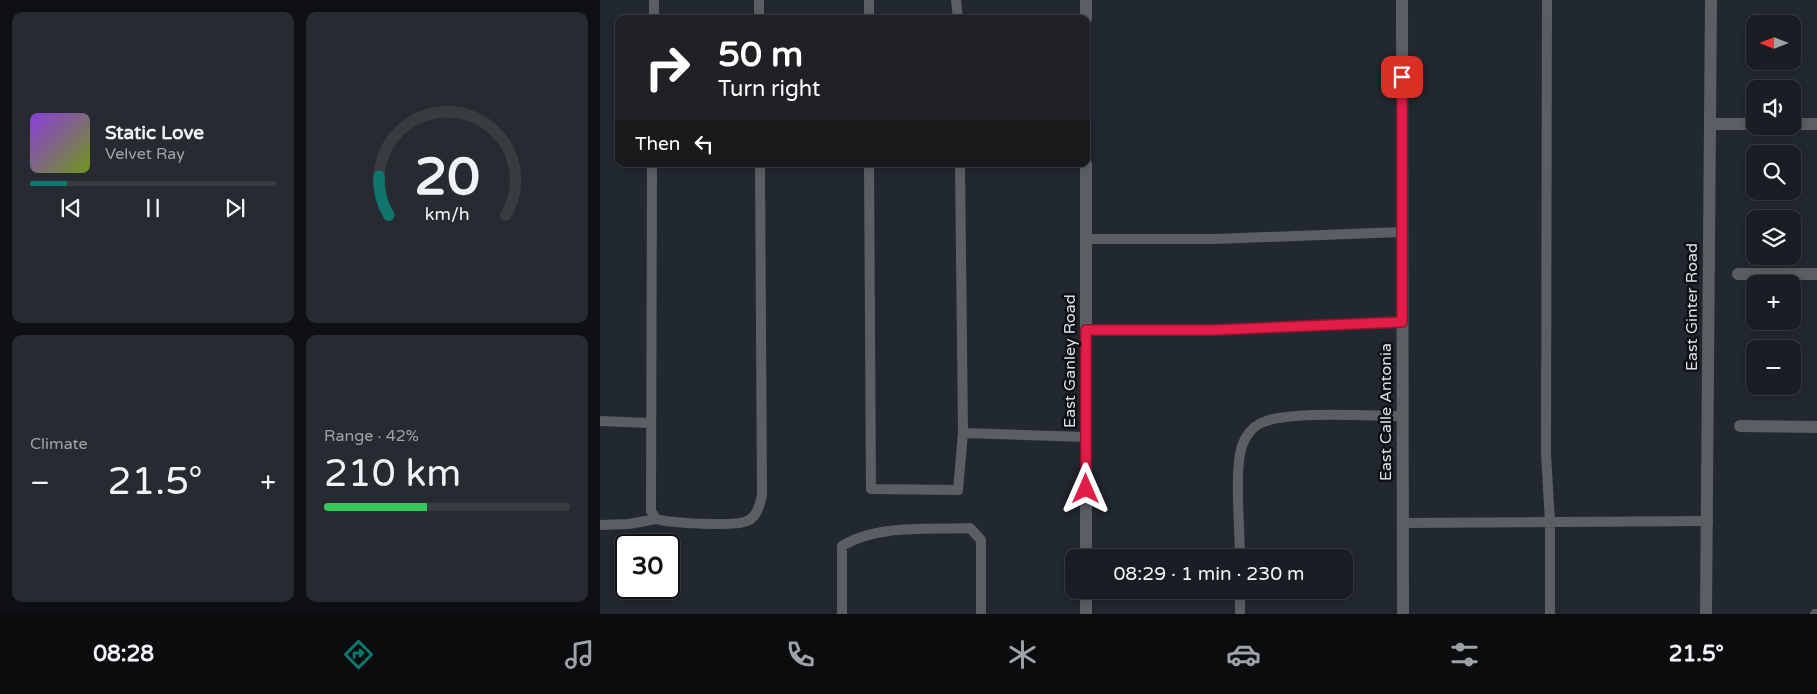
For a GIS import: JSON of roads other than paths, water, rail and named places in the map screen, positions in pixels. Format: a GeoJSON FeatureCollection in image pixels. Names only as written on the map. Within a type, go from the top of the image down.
{"type":"FeatureCollection","features":[{"type":"Feature","properties":{"kind":"street"},"geometry":{"type":"LineString","coordinates":[[1086,0],[1086,15]]}},
{"type":"Feature","properties":{"kind":"street","name":"East Calle Antonia"},"geometry":{"type":"LineString","coordinates":[[1402,0],[1403,614]]}},
{"type":"Feature","properties":{"kind":"street","name":"East Ginter Road"},"geometry":{"type":"LineString","coordinates":[[1706,614],[1711,0]]}},
{"type":"Feature","properties":{"kind":"street"},"geometry":{"type":"LineString","coordinates":[[1710,124],[1746,124]]}},
{"type":"Feature","properties":{"kind":"street"},"geometry":{"type":"LineString","coordinates":[[1801,124],[1817,124]]}},
{"type":"Feature","properties":{"kind":"street","name":"East Ganley Road"},"geometry":{"type":"LineString","coordinates":[[1086,167],[1086,549]]}},
{"type":"Feature","properties":{"kind":"street"},"geometry":{"type":"LineString","coordinates":[[1738,274],[1817,274]]}},
{"type":"Feature","properties":{"kind":"street"},"geometry":{"type":"LineString","coordinates":[[1740,426],[1817,427]]}},
{"type":"Feature","properties":{"kind":"street"},"geometry":{"type":"LineString","coordinates":[[1086,599],[1086,614]]}},
{"type":"Feature","properties":{"kind":"lane"},"geometry":{"type":"LineString","coordinates":[[654,0],[654,15]]}},
{"type":"Feature","properties":{"kind":"lane"},"geometry":{"type":"LineString","coordinates":[[759,0],[760,15]]}},
{"type":"Feature","properties":{"kind":"lane"},"geometry":{"type":"LineString","coordinates":[[868,0],[869,15]]}},
{"type":"Feature","properties":{"kind":"lane"},"geometry":{"type":"LineString","coordinates":[[956,0],[958,15]]}},
{"type":"Feature","properties":{"kind":"lane"},"geometry":{"type":"LineString","coordinates":[[1547,0],[1546,454],[1550,522],[1550,614]]}},
{"type":"Feature","properties":{"kind":"lane"},"geometry":{"type":"LineString","coordinates":[[652,167],[649,496],[651,511],[656,519]]}},
{"type":"Feature","properties":{"kind":"lane"},"geometry":{"type":"LineString","coordinates":[[600,525],[629,524],[656,519],[666,522],[729,524],[746,522],[755,515],[760,506],[762,473],[760,167]]}},
{"type":"Feature","properties":{"kind":"lane"},"geometry":{"type":"LineString","coordinates":[[870,167],[871,489],[958,490],[964,433],[960,167]]}},
{"type":"Feature","properties":{"kind":"lane"},"geometry":{"type":"LineString","coordinates":[[1086,239],[1214,239],[1402,232]]}},
{"type":"Feature","properties":{"kind":"lane"},"geometry":{"type":"LineString","coordinates":[[1086,330],[1214,330],[1402,322]]}},
{"type":"Feature","properties":{"kind":"lane"},"geometry":{"type":"LineString","coordinates":[[1240,549],[1239,463],[1246,440],[1259,423],[1274,418],[1294,416],[1402,416]]}},
{"type":"Feature","properties":{"kind":"lane"},"geometry":{"type":"LineString","coordinates":[[600,421],[650,423]]}},
{"type":"Feature","properties":{"kind":"lane"},"geometry":{"type":"LineString","coordinates":[[964,433],[1086,437]]}},
{"type":"Feature","properties":{"kind":"lane"},"geometry":{"type":"LineString","coordinates":[[1403,523],[1708,521]]}},
{"type":"Feature","properties":{"kind":"lane"},"geometry":{"type":"LineString","coordinates":[[842,614],[842,546],[853,539],[876,532],[970,528],[981,540],[981,614]]}},
{"type":"Feature","properties":{"kind":"lane"},"geometry":{"type":"LineString","coordinates":[[1240,599],[1240,614]]}}]}
